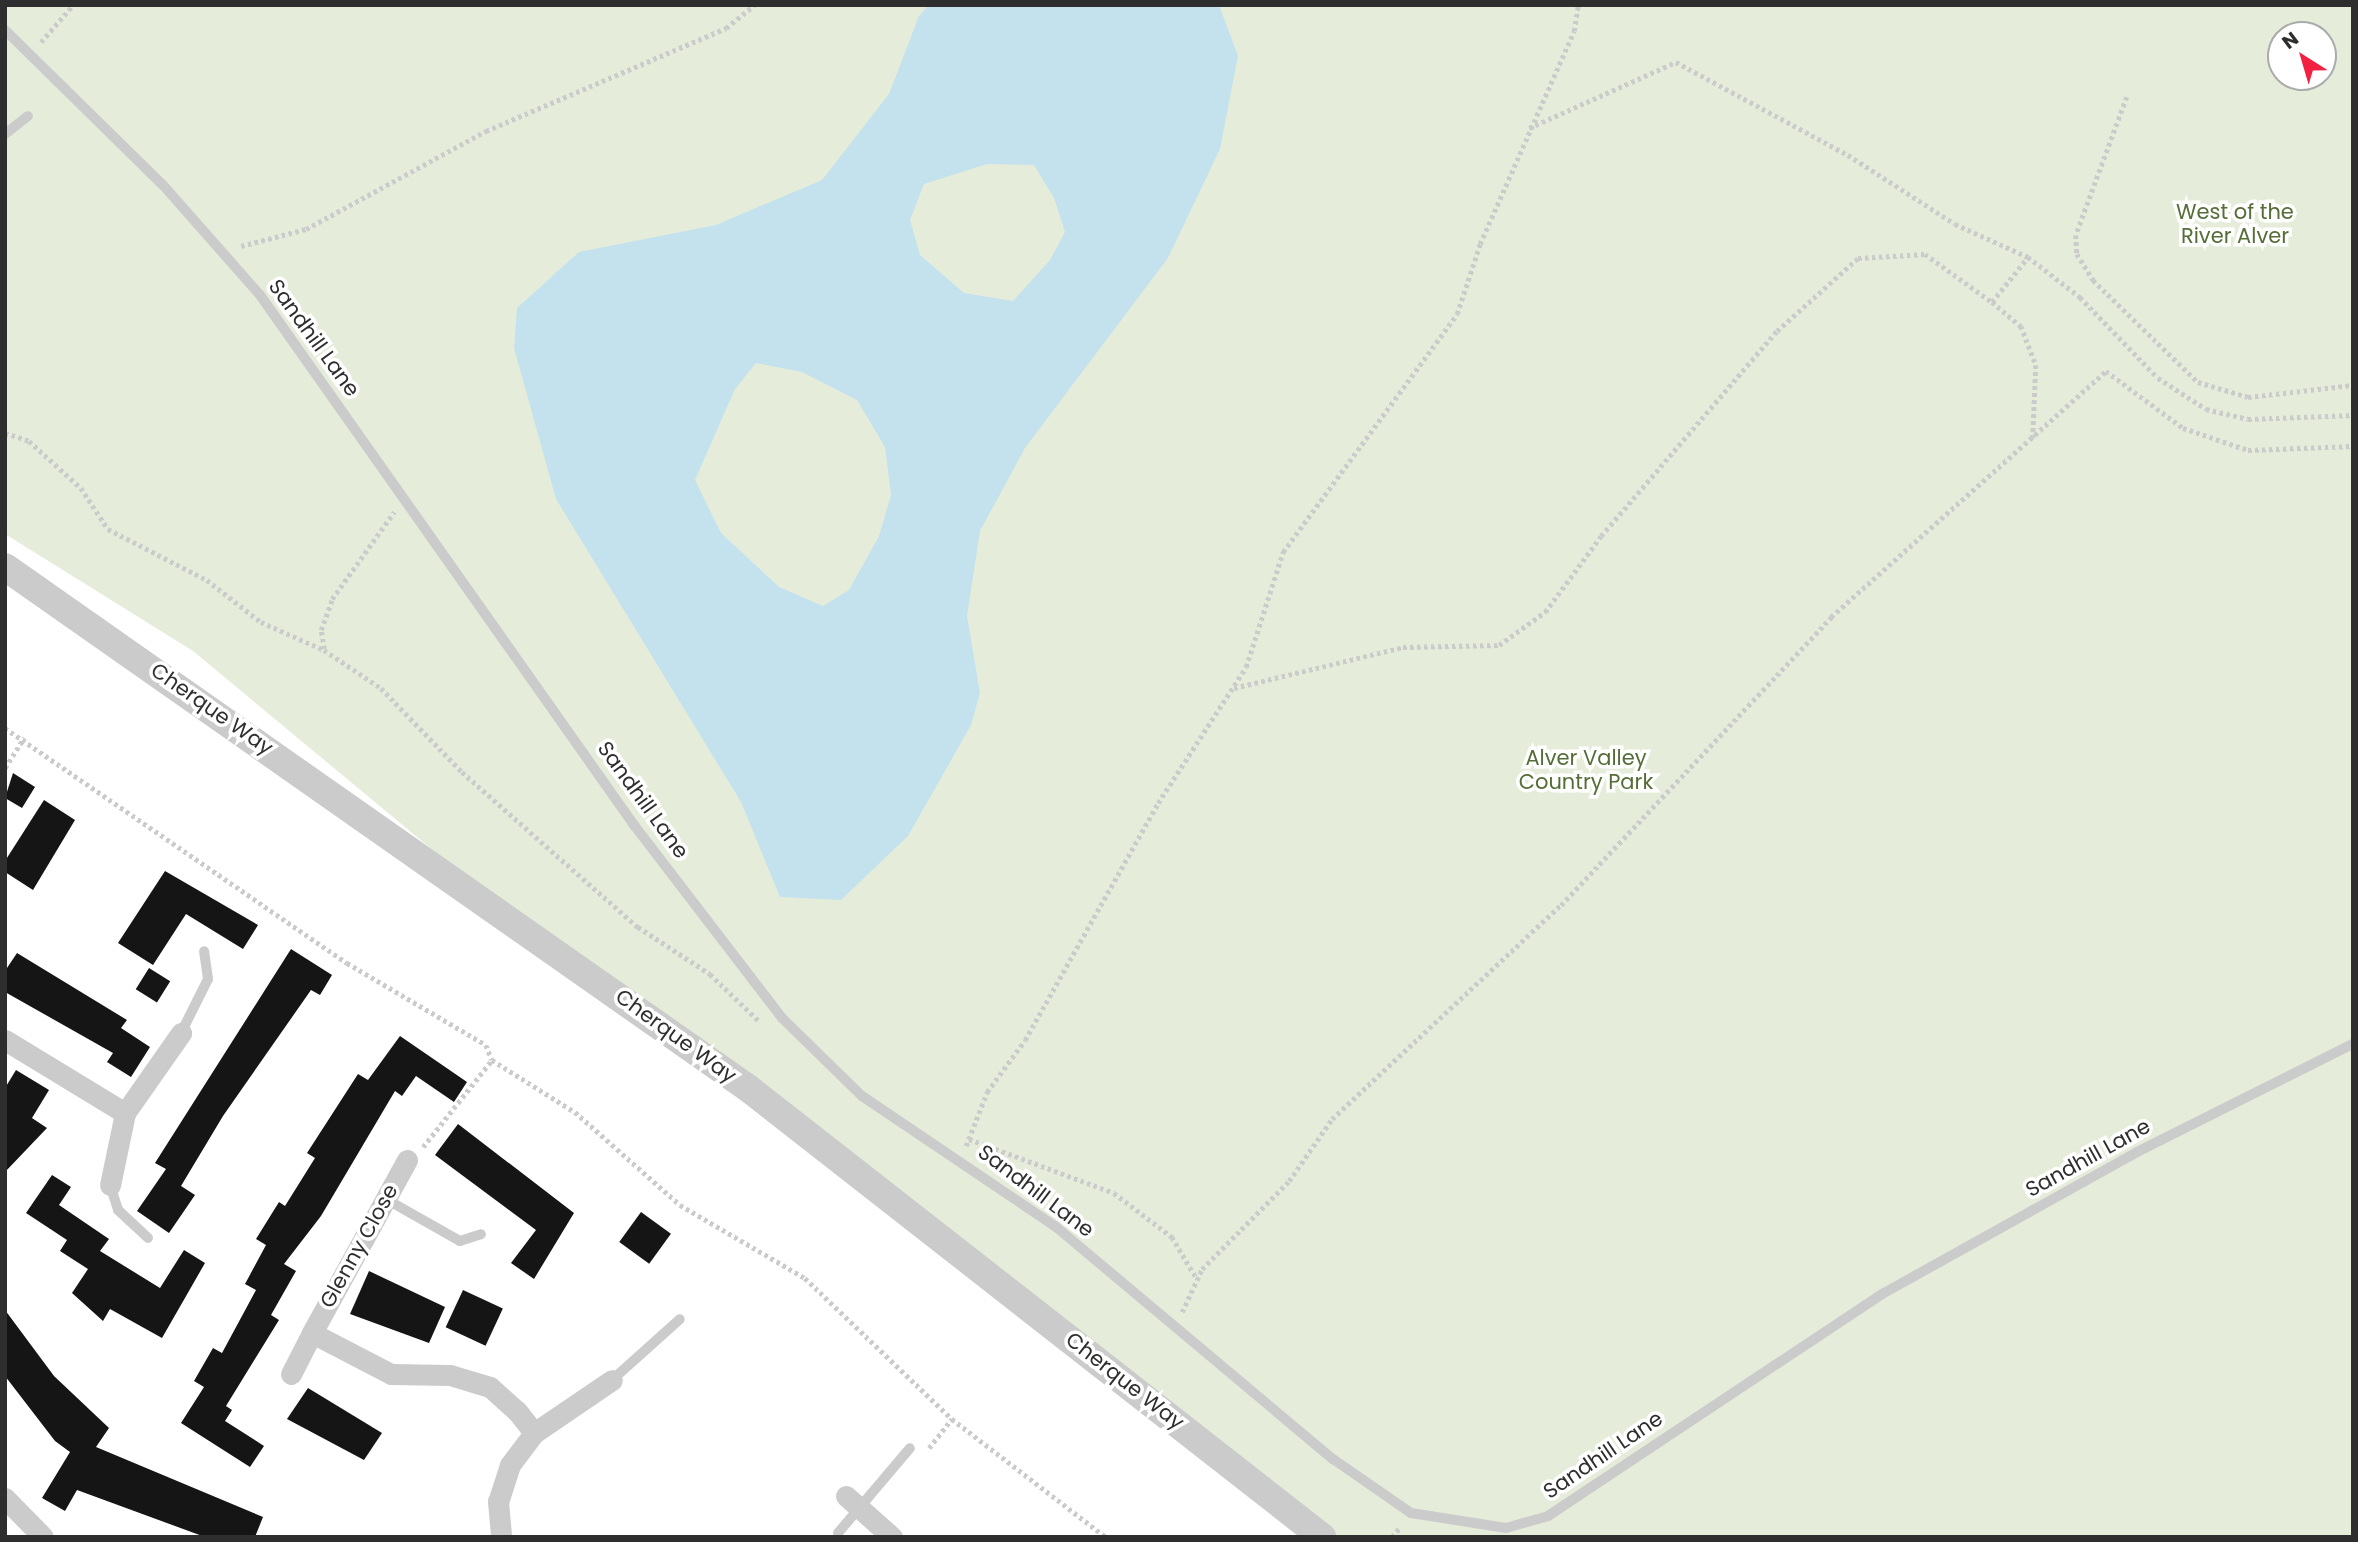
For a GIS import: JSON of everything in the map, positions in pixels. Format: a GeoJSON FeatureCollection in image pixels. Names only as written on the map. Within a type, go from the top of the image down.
{"type":"FeatureCollection","features":[{"type":"Feature","properties":{"kind":"street","name":"Cherque Way"},"geometry":{"type":"LineString","coordinates":[[5,567],[748,1088],[1322,1537]]}},
{"type":"Feature","properties":{"kind":"street"},"geometry":{"type":"LineString","coordinates":[[110,1185],[125,1112],[181,1033]]}},
{"type":"Feature","properties":{"kind":"street"},"geometry":{"type":"LineString","coordinates":[[5,1040],[125,1112]]}},
{"type":"Feature","properties":{"kind":"street","name":"Glenny Close"},"geometry":{"type":"LineString","coordinates":[[291,1374],[384,1198],[407,1160]]}},
{"type":"Feature","properties":{"kind":"street","name":"Glenny Close"},"geometry":{"type":"LineString","coordinates":[[312,1333],[391,1374],[450,1375],[490,1387],[534,1433]]}},
{"type":"Feature","properties":{"kind":"street"},"geometry":{"type":"LineString","coordinates":[[501,1537],[498,1501],[510,1465],[534,1433],[612,1380]]}},
{"type":"Feature","properties":{"kind":"street"},"geometry":{"type":"LineString","coordinates":[[5,1497],[43,1537]]}},
{"type":"Feature","properties":{"kind":"street"},"geometry":{"type":"LineString","coordinates":[[853,1502],[892,1537]]}},
{"type":"Feature","properties":{"kind":"lane","name":"Sandhill Lane"},"geometry":{"type":"LineString","coordinates":[[6,31],[32,53],[222,251],[407,498],[634,825],[782,1018],[862,1096],[961,1159],[1055,1226],[1333,1459],[1411,1513],[1506,1528],[1548,1516],[1884,1293],[2137,1152],[2353,1044]]}},
{"type":"Feature","properties":{"kind":"lane"},"geometry":{"type":"LineString","coordinates":[[5,134],[28,116]]}},
{"type":"Feature","properties":{"kind":"lane"},"geometry":{"type":"LineString","coordinates":[[181,1033],[208,979],[204,951]]}},
{"type":"Feature","properties":{"kind":"lane"},"geometry":{"type":"LineString","coordinates":[[110,1185],[118,1210],[148,1238]]}},
{"type":"Feature","properties":{"kind":"lane"},"geometry":{"type":"LineString","coordinates":[[384,1198],[460,1241],[481,1234]]}},
{"type":"Feature","properties":{"kind":"lane"},"geometry":{"type":"LineString","coordinates":[[612,1380],[680,1319]]}},
{"type":"Feature","properties":{"kind":"lane"},"geometry":{"type":"LineString","coordinates":[[838,1533],[853,1502],[910,1448]]}},
{"type":"Feature","properties":{"kind":"path"},"geometry":{"type":"LineString","coordinates":[[32,53],[73,5]]}},
{"type":"Feature","properties":{"kind":"path"},"geometry":{"type":"LineString","coordinates":[[222,251],[306,229],[486,131],[726,28],[754,5]]}},
{"type":"Feature","properties":{"kind":"path"},"geometry":{"type":"LineString","coordinates":[[961,1159],[987,1092],[1025,1040],[1158,803],[1247,667],[1283,552],[1457,314],[1528,128],[1574,31],[1578,5]]}},
{"type":"Feature","properties":{"kind":"path"},"geometry":{"type":"LineString","coordinates":[[1528,128],[1676,62],[1848,155],[1955,224],[2028,257],[2080,297],[2158,378],[2206,409],[2248,419],[2353,415]]}},
{"type":"Feature","properties":{"kind":"path"},"geometry":{"type":"LineString","coordinates":[[2127,97],[2076,235],[2077,254],[2093,281],[2198,382],[2248,397],[2353,386]]}},
{"type":"Feature","properties":{"kind":"path"},"geometry":{"type":"LineString","coordinates":[[1233,688],[1403,647],[1499,645],[1545,612],[1601,536],[1777,331],[1858,258],[1925,254],[2021,326],[2036,365],[2033,439]]}},
{"type":"Feature","properties":{"kind":"path"},"geometry":{"type":"LineString","coordinates":[[1992,302],[2028,257]]}},
{"type":"Feature","properties":{"kind":"path"},"geometry":{"type":"LineString","coordinates":[[1174,1328],[1198,1279],[1289,1181],[1332,1119],[1561,905],[1831,617],[2106,371],[2183,428],[2248,450],[2353,446]]}},
{"type":"Feature","properties":{"kind":"path"},"geometry":{"type":"LineString","coordinates":[[5,433],[29,442],[81,488],[108,529],[206,580],[261,622],[324,650],[382,688],[462,772],[638,927],[710,974],[769,1029]]}},
{"type":"Feature","properties":{"kind":"path"},"geometry":{"type":"LineString","coordinates":[[324,650],[321,629],[332,599],[407,498]]}},
{"type":"Feature","properties":{"kind":"path"},"geometry":{"type":"LineString","coordinates":[[5,728],[24,738],[348,963],[486,1045],[492,1060],[575,1112],[680,1205],[805,1278],[952,1419],[1106,1537]]}},
{"type":"Feature","properties":{"kind":"path"},"geometry":{"type":"LineString","coordinates":[[5,768],[24,738]]}},
{"type":"Feature","properties":{"kind":"path"},"geometry":{"type":"LineString","coordinates":[[407,1160],[435,1137],[492,1060]]}},
{"type":"Feature","properties":{"kind":"path"},"geometry":{"type":"LineString","coordinates":[[968,1139],[1114,1193],[1172,1237],[1198,1279]]}},
{"type":"Feature","properties":{"kind":"green space","name":"Alver Valley Country Park"},"geometry":{"type":"Polygon","coordinates":[[[5,5],[2353,5],[2353,1537],[1322,1537],[535,935],[193,651],[5,534],[5,5]]]}},
{"type":"Feature","properties":{"kind":"water"},"geometry":{"type":"Polygon","coordinates":[[[929,5],[1219,5],[1238,56],[1220,149],[1168,258],[1025,448],[980,531],[967,616],[980,693],[971,725],[908,836],[841,900],[780,897],[741,802],[556,499],[514,348],[517,308],[579,252],[716,225],[822,180],[889,94],[919,16],[929,5]],[[987,164],[924,184],[910,220],[920,255],[964,293],[1013,301],[1050,260],[1065,232],[1054,198],[1034,165],[987,164]],[[756,363],[735,389],[695,480],[721,533],[779,587],[823,606],[849,590],[879,536],[891,495],[885,447],[857,400],[802,372],[756,363]]]}},
{"type":"Feature","properties":{"kind":"building"},"geometry":{"type":"Polygon","coordinates":[[[13,773],[35,787],[22,808],[5,798],[13,773]]]}},
{"type":"Feature","properties":{"kind":"building"},"geometry":{"type":"Polygon","coordinates":[[[44,800],[75,820],[33,890],[5,872],[5,861],[44,800]]]}},
{"type":"Feature","properties":{"kind":"building"},"geometry":{"type":"Polygon","coordinates":[[[165,871],[258,925],[243,949],[186,914],[153,965],[118,943],[165,871]]]}},
{"type":"Feature","properties":{"kind":"building"},"geometry":{"type":"Polygon","coordinates":[[[291,949],[332,975],[320,995],[311,990],[223,1116],[181,1186],[195,1195],[169,1233],[137,1211],[166,1169],[155,1163],[291,949]]]}},
{"type":"Feature","properties":{"kind":"building"},"geometry":{"type":"Polygon","coordinates":[[[17,953],[127,1020],[121,1028],[150,1047],[131,1077],[107,1062],[113,1053],[5,992],[5,971],[17,953]]]}},
{"type":"Feature","properties":{"kind":"building"},"geometry":{"type":"Polygon","coordinates":[[[149,968],[170,981],[157,1002],[136,989],[149,968]]]}},
{"type":"Feature","properties":{"kind":"building"},"geometry":{"type":"Polygon","coordinates":[[[400,1036],[467,1082],[454,1102],[416,1076],[402,1096],[395,1091],[321,1216],[284,1264],[296,1271],[271,1315],[279,1320],[226,1406],[232,1410],[225,1421],[264,1446],[250,1467],[181,1423],[204,1387],[194,1381],[213,1348],[222,1353],[256,1290],[245,1284],[266,1245],[256,1239],[279,1202],[285,1206],[315,1158],[307,1153],[358,1074],[368,1080],[400,1036]]]}},
{"type":"Feature","properties":{"kind":"building"},"geometry":{"type":"Polygon","coordinates":[[[16,1070],[49,1090],[32,1118],[47,1128],[5,1172],[5,1088],[16,1070]]]}},
{"type":"Feature","properties":{"kind":"building"},"geometry":{"type":"Polygon","coordinates":[[[458,1124],[574,1213],[534,1279],[511,1263],[536,1230],[435,1155],[458,1124]]]}},
{"type":"Feature","properties":{"kind":"building"},"geometry":{"type":"Polygon","coordinates":[[[52,1175],[71,1187],[59,1205],[109,1239],[100,1251],[160,1288],[184,1250],[205,1263],[162,1338],[110,1309],[103,1321],[72,1293],[88,1269],[60,1251],[67,1240],[26,1213],[52,1175]]]}},
{"type":"Feature","properties":{"kind":"building"},"geometry":{"type":"Polygon","coordinates":[[[641,1212],[671,1234],[649,1264],[619,1242],[641,1212]]]}},
{"type":"Feature","properties":{"kind":"building"},"geometry":{"type":"Polygon","coordinates":[[[369,1271],[445,1307],[429,1343],[350,1314],[369,1271]]]}},
{"type":"Feature","properties":{"kind":"building"},"geometry":{"type":"Polygon","coordinates":[[[463,1290],[503,1309],[486,1346],[446,1327],[463,1290]]]}},
{"type":"Feature","properties":{"kind":"building"},"geometry":{"type":"Polygon","coordinates":[[[5,1310],[54,1376],[109,1428],[96,1447],[263,1517],[255,1537],[205,1537],[77,1490],[65,1511],[42,1498],[70,1452],[55,1441],[5,1376],[5,1310]]]}},
{"type":"Feature","properties":{"kind":"building"},"geometry":{"type":"Polygon","coordinates":[[[308,1388],[382,1433],[364,1460],[287,1419],[308,1388]]]}},
{"type":"Feature","properties":{"kind":"park label","name":"West of the River Alver"},"geometry":{"type":"Point","coordinates":[2235,224]}}]}
